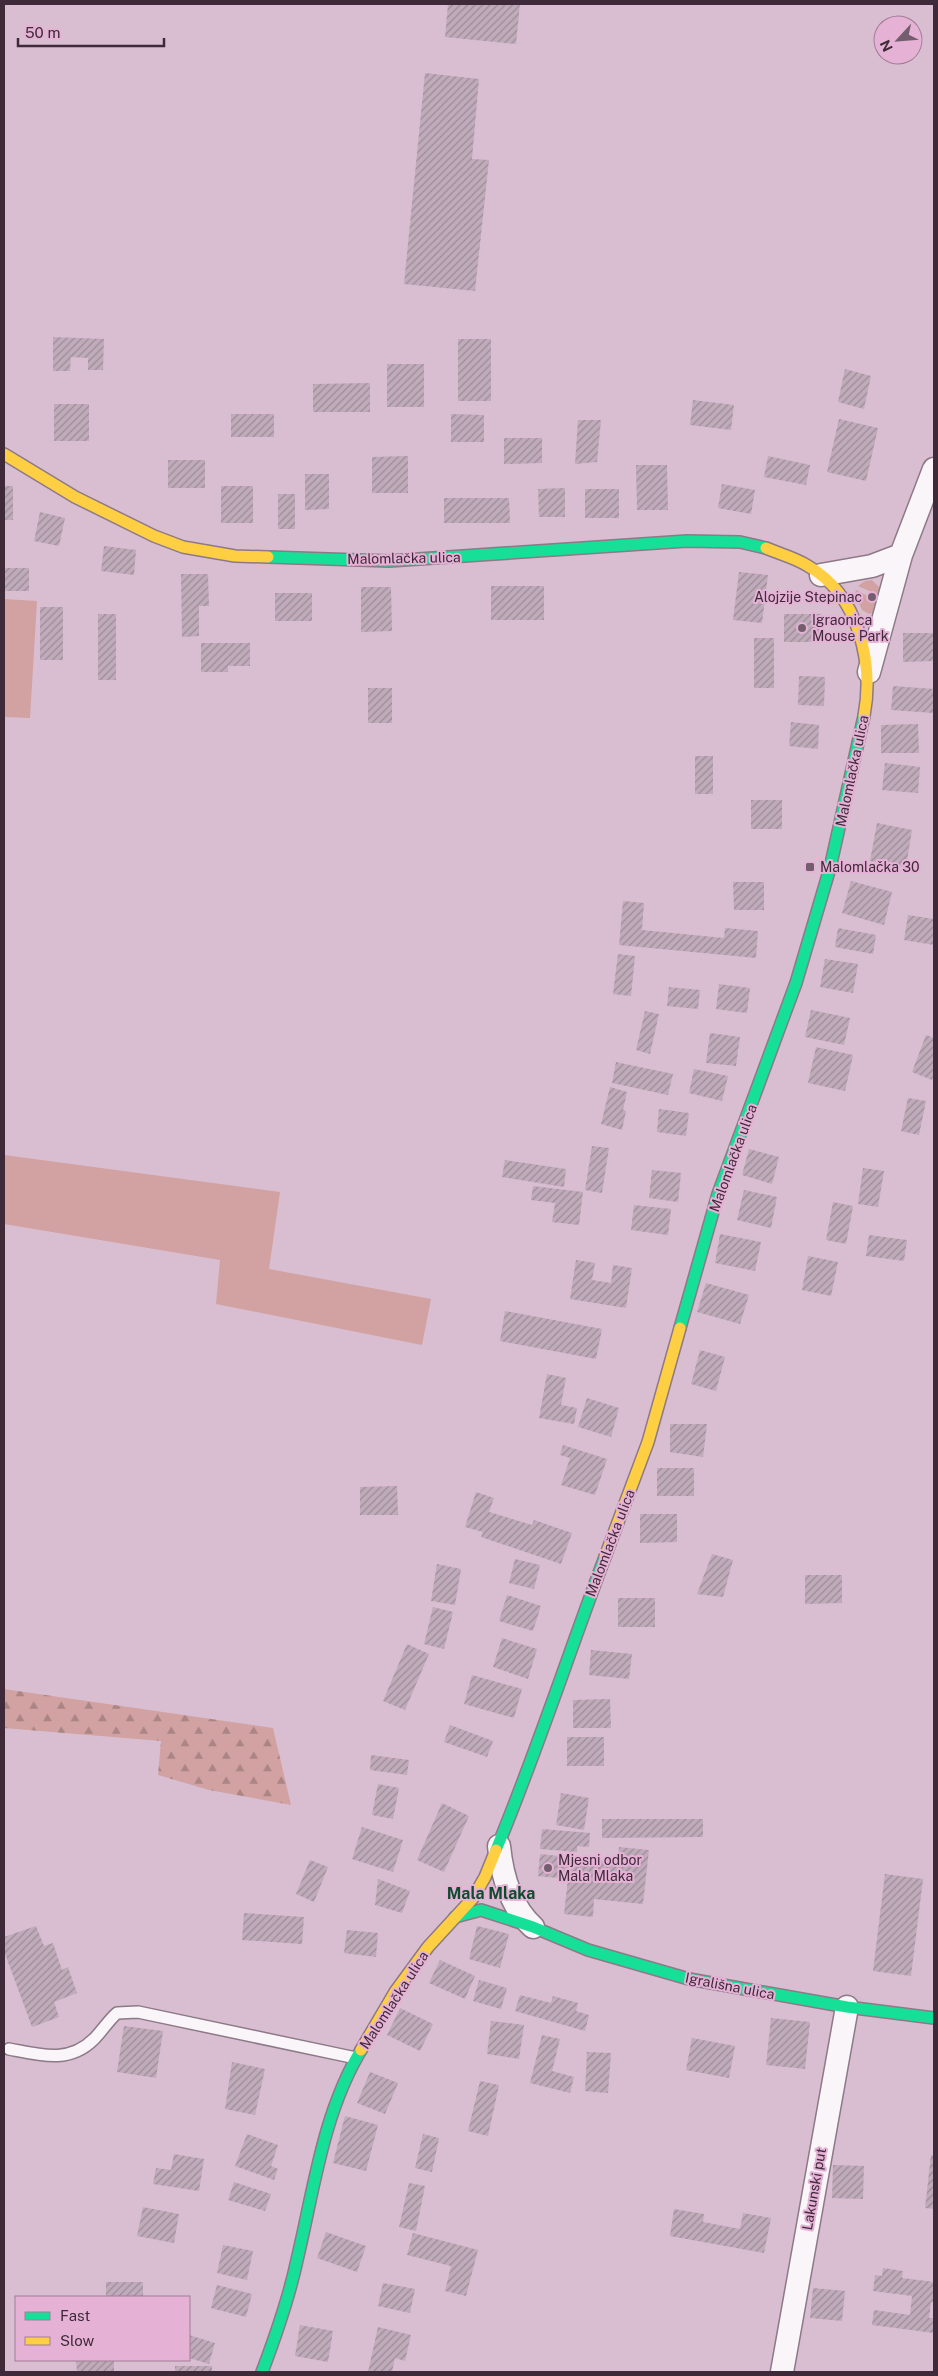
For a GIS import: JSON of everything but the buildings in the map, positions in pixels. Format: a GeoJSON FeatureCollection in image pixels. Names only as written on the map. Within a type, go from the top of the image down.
{"type":"FeatureCollection","features":[{"type":"Feature","properties":{"kind":"street","name":"Malomlačka ulica"},"geometry":{"type":"LineString","coordinates":[[4,454],[75,498],[126,524],[154,536],[208,552],[259,557],[389,561],[717,540],[764,547],[809,566],[821,575],[841,597],[855,623],[863,646],[868,675]]}},
{"type":"Feature","properties":{"kind":"street","name":"Malomlačka ulica"},"geometry":{"type":"LineString","coordinates":[[262,2372],[283,2315],[297,2262],[322,2147],[339,2096],[356,2058],[396,1992],[428,1947],[473,1898],[499,1846],[522,1790],[591,1591],[648,1442],[718,1194],[796,983],[830,868],[855,761],[866,703],[868,675],[901,555],[934,469]]}},
{"type":"Feature","properties":{"kind":"street"},"geometry":{"type":"LineString","coordinates":[[821,575],[872,566],[901,555]]}},
{"type":"Feature","properties":{"kind":"street","name":"Igrališna ulica"},"geometry":{"type":"LineString","coordinates":[[499,1846],[503,1872],[511,1897],[522,1917],[533,1927]]}},
{"type":"Feature","properties":{"kind":"street","name":"Igrališna ulica"},"geometry":{"type":"LineString","coordinates":[[455,1918],[481,1910],[533,1927],[588,1950],[689,1979],[846,2006],[934,2018]]}},
{"type":"Feature","properties":{"kind":"street","name":"Lakunski put"},"geometry":{"type":"LineString","coordinates":[[782,2372],[846,2006]]}},
{"type":"Feature","properties":{"kind":"lane"},"geometry":{"type":"LineString","coordinates":[[9,2049],[52,2058],[71,2054],[83,2049],[95,2038],[106,2022],[117,2013],[138,2012],[356,2058]]}},
{"type":"Feature","properties":{"kind":"green space"},"geometry":{"type":"Polygon","coordinates":[[[872,580],[881,589],[878,611],[869,614],[862,610],[855,594],[856,590],[874,599],[876,594],[858,586],[865,581],[872,580]]]}},
{"type":"Feature","properties":{"kind":"green space"},"geometry":{"type":"Polygon","coordinates":[[[4,599],[37,601],[30,718],[4,717],[4,599]]]}},
{"type":"Feature","properties":{"kind":"green space"},"geometry":{"type":"Polygon","coordinates":[[[4,1155],[280,1192],[269,1269],[431,1299],[422,1345],[216,1304],[220,1260],[4,1224],[4,1155]]]}},
{"type":"Feature","properties":{"kind":"green space"},"geometry":{"type":"Polygon","coordinates":[[[4,1689],[273,1728],[291,1805],[209,1790],[158,1775],[161,1741],[4,1728],[4,1689]]]}},
{"type":"Feature","properties":{"kind":"traffic: fast"},"geometry":{"type":"LineString","coordinates":[[268,557],[389,561],[687,541],[740,542],[766,548]]}},
{"type":"Feature","properties":{"kind":"traffic: fast"},"geometry":{"type":"LineString","coordinates":[[680,1328],[718,1194],[796,983],[830,868],[864,716]]}},
{"type":"Feature","properties":{"kind":"traffic: fast"},"geometry":{"type":"LineString","coordinates":[[496,1850],[511,1814],[605,1557]]}},
{"type":"Feature","properties":{"kind":"traffic: fast"},"geometry":{"type":"LineString","coordinates":[[455,1917],[481,1910],[533,1927],[588,1950],[689,1979],[847,2007],[934,2018]]}},
{"type":"Feature","properties":{"kind":"traffic: fast"},"geometry":{"type":"LineString","coordinates":[[262,2372],[290,2288],[329,2125],[337,2099],[361,2050]]}},
{"type":"Feature","properties":{"kind":"traffic: slow"},"geometry":{"type":"LineString","coordinates":[[4,454],[75,497],[154,536],[183,547],[235,556],[268,557]]}},
{"type":"Feature","properties":{"kind":"traffic: slow"},"geometry":{"type":"LineString","coordinates":[[766,548],[803,563],[825,579],[840,594],[851,612],[859,632],[867,674],[867,696],[864,716]]}},
{"type":"Feature","properties":{"kind":"traffic: slow"},"geometry":{"type":"LineString","coordinates":[[605,1557],[648,1442],[680,1328]]}},
{"type":"Feature","properties":{"kind":"traffic: slow"},"geometry":{"type":"LineString","coordinates":[[361,2050],[395,1992],[428,1947],[473,1898],[485,1877],[496,1850]]}},
{"type":"Feature","properties":{"kind":"place","name":"Alojzije Stepinac"},"geometry":{"type":"Point","coordinates":[872,597]}},
{"type":"Feature","properties":{"kind":"place","name":"Igraonica Mouse Park"},"geometry":{"type":"Point","coordinates":[802,628]}},
{"type":"Feature","properties":{"kind":"place","name":"Malomlačka 30"},"geometry":{"type":"Point","coordinates":[810,867]}},
{"type":"Feature","properties":{"kind":"place","name":"Mjesni odbor Mala Mlaka"},"geometry":{"type":"Point","coordinates":[548,1868]}},
{"type":"Feature","properties":{"kind":"district","name":"Mala Mlaka"},"geometry":{"type":"Point","coordinates":[491,1893]}}]}
